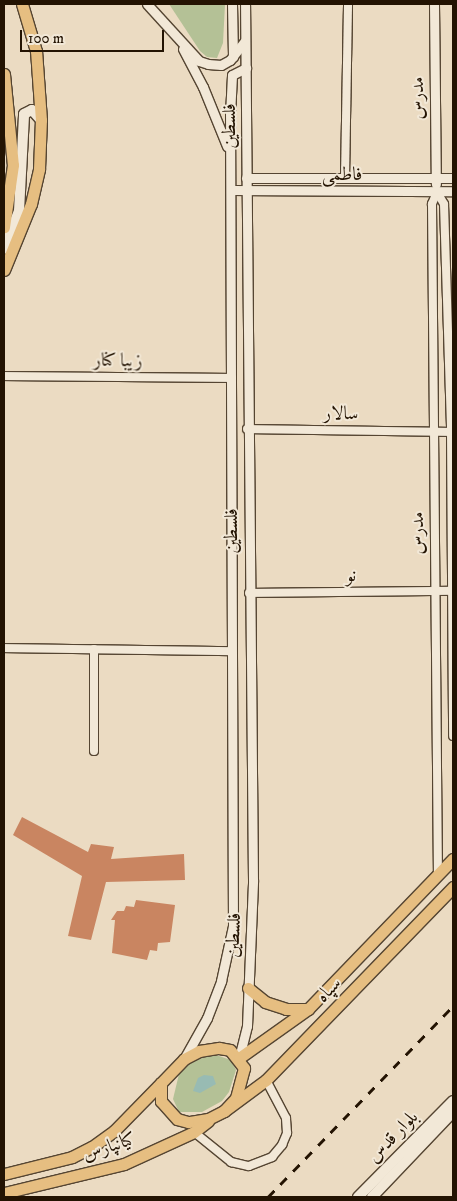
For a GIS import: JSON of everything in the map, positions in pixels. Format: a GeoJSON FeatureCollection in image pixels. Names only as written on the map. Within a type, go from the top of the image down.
{"type":"FeatureCollection","features":[{"type":"Feature","properties":{"kind":"main road"},"geometry":{"type":"LineString","coordinates":[[4,270],[31,204],[39,169],[41,120],[36,51],[22,4]]}},
{"type":"Feature","properties":{"kind":"main road"},"geometry":{"type":"LineString","coordinates":[[4,74],[13,165],[4,249]]}},
{"type":"Feature","properties":{"kind":"main road"},"geometry":{"type":"LineString","coordinates":[[7,228],[18,211],[22,184],[24,114],[32,110],[41,120]]}},
{"type":"Feature","properties":{"kind":"main road"},"geometry":{"type":"LineString","coordinates":[[13,165],[22,140]]}},
{"type":"Feature","properties":{"kind":"main road","name":"سپاه"},"geometry":{"type":"LineString","coordinates":[[239,1058],[308,1009],[453,859]]}},
{"type":"Feature","properties":{"kind":"main road","name":"سپاه"},"geometry":{"type":"LineString","coordinates":[[220,1113],[266,1080],[453,887]]}},
{"type":"Feature","properties":{"kind":"main road"},"geometry":{"type":"LineString","coordinates":[[248,988],[265,1002],[286,1009],[308,1009]]}},
{"type":"Feature","properties":{"kind":"main road"},"geometry":{"type":"LineString","coordinates":[[219,1048],[230,1050],[239,1058],[244,1068],[244,1080],[236,1098],[220,1113],[199,1121],[177,1120],[161,1101],[161,1083],[184,1059],[199,1051],[219,1048]]}},
{"type":"Feature","properties":{"kind":"main road","name":"کیانپارس"},"geometry":{"type":"LineString","coordinates":[[4,1174],[72,1157],[92,1147],[114,1131],[161,1083]]}},
{"type":"Feature","properties":{"kind":"main road","name":"بلوار قدس"},"geometry":{"type":"LineString","coordinates":[[358,1197],[453,1101]]}},
{"type":"Feature","properties":{"kind":"main road","name":"بلوار قدس"},"geometry":{"type":"LineString","coordinates":[[372,1197],[453,1112]]}},
{"type":"Feature","properties":{"kind":"main road","name":"کیانپارس"},"geometry":{"type":"LineString","coordinates":[[4,1193],[124,1164],[194,1132],[220,1113]]}},
{"type":"Feature","properties":{"kind":"street"},"geometry":{"type":"LineString","coordinates":[[147,4],[199,61],[221,65],[233,58],[246,39]]}},
{"type":"Feature","properties":{"kind":"street"},"geometry":{"type":"LineString","coordinates":[[232,4],[233,58]]}},
{"type":"Feature","properties":{"kind":"street","name":"فلسطین"},"geometry":{"type":"LineString","coordinates":[[239,1058],[247,1026],[253,880],[247,428],[245,4]]}},
{"type":"Feature","properties":{"kind":"street"},"geometry":{"type":"LineString","coordinates":[[345,178],[348,4]]}},
{"type":"Feature","properties":{"kind":"street","name":"مدرس"},"geometry":{"type":"LineString","coordinates":[[434,4],[436,192],[432,204],[438,875]]}},
{"type":"Feature","properties":{"kind":"street"},"geometry":{"type":"LineString","coordinates":[[177,38],[224,131],[232,161]]}},
{"type":"Feature","properties":{"kind":"street","name":"فلسطین"},"geometry":{"type":"LineString","coordinates":[[184,1059],[207,1018],[221,981],[233,926],[232,75],[246,68]]}},
{"type":"Feature","properties":{"kind":"street","name":"فاطمی"},"geometry":{"type":"LineString","coordinates":[[246,178],[453,178]]}},
{"type":"Feature","properties":{"kind":"street","name":"فاطمی"},"geometry":{"type":"LineString","coordinates":[[232,190],[453,191]]}},
{"type":"Feature","properties":{"kind":"street","name":"مدرس"},"geometry":{"type":"LineString","coordinates":[[436,192],[444,204],[451,432],[453,736]]}},
{"type":"Feature","properties":{"kind":"street","name":"زیبا کنار"},"geometry":{"type":"LineString","coordinates":[[4,376],[232,378]]}},
{"type":"Feature","properties":{"kind":"street","name":"سالار"},"geometry":{"type":"LineString","coordinates":[[247,428],[451,432]]}},
{"type":"Feature","properties":{"kind":"street","name":"نو"},"geometry":{"type":"LineString","coordinates":[[249,593],[452,592]]}},
{"type":"Feature","properties":{"kind":"street"},"geometry":{"type":"LineString","coordinates":[[4,648],[232,650]]}},
{"type":"Feature","properties":{"kind":"street"},"geometry":{"type":"LineString","coordinates":[[94,649],[94,750]]}},
{"type":"Feature","properties":{"kind":"street"},"geometry":{"type":"LineString","coordinates":[[232,730],[250,730]]}},
{"type":"Feature","properties":{"kind":"street"},"geometry":{"type":"LineString","coordinates":[[194,1132],[231,1162],[249,1166],[272,1157],[282,1146],[286,1126],[266,1080]]}},
{"type":"Feature","properties":{"kind":"green space"},"geometry":{"type":"Polygon","coordinates":[[[169,4],[225,4],[223,43],[217,58],[207,57],[200,51],[169,4]]]}},
{"type":"Feature","properties":{"kind":"green space"},"geometry":{"type":"Polygon","coordinates":[[[213,1054],[231,1060],[236,1070],[229,1092],[222,1101],[202,1112],[179,1112],[173,1099],[179,1074],[189,1063],[213,1054]]]}},
{"type":"Feature","properties":{"kind":"water"},"geometry":{"type":"Polygon","coordinates":[[[204,1075],[213,1076],[216,1084],[200,1093],[193,1091],[198,1078],[204,1075]]]}},
{"type":"Feature","properties":{"kind":"building"},"geometry":{"type":"Polygon","coordinates":[[[22,817],[88,852],[91,844],[114,847],[111,859],[184,854],[185,880],[106,882],[91,940],[68,936],[82,876],[13,835],[22,817]]]}},
{"type":"Feature","properties":{"kind":"building"},"geometry":{"type":"Polygon","coordinates":[[[136,900],[175,905],[170,942],[158,943],[157,951],[150,950],[147,960],[112,953],[115,920],[111,920],[117,911],[124,911],[126,906],[134,907],[136,900]]]}},
{"type":"Feature","properties":{"kind":"railway"},"geometry":{"type":"LineString","coordinates":[[268,1197],[453,1006]]}}]}
